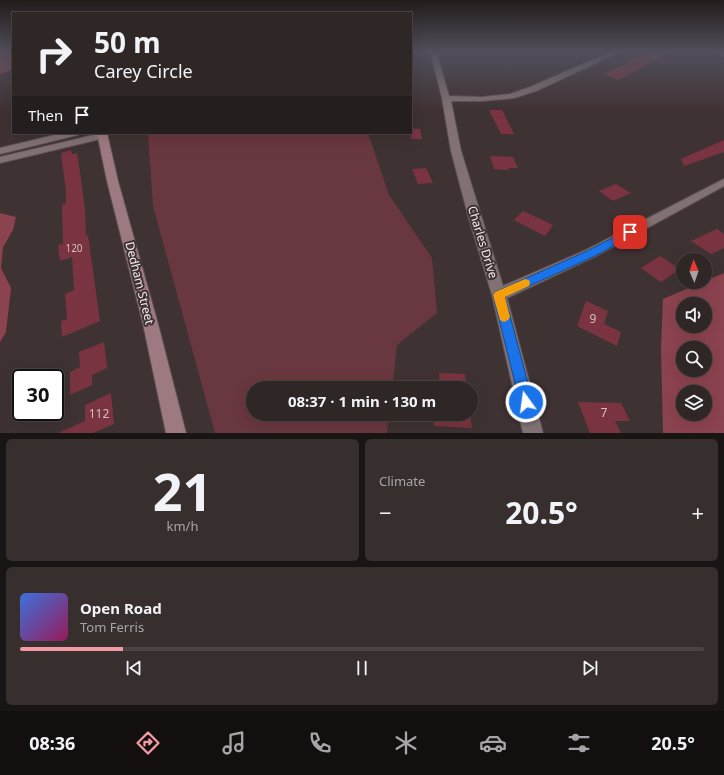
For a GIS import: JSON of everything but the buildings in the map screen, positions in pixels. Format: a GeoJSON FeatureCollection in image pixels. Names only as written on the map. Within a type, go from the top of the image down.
{"type":"FeatureCollection","features":[{"type":"Feature","properties":{"kind":"main road","name":"Dedham Street"},"geometry":{"type":"LineString","coordinates":[[102,134],[113,183],[142,289],[176,433]]}},
{"type":"Feature","properties":{"kind":"street","name":"Charles Drive"},"geometry":{"type":"LineString","coordinates":[[438,71],[446,98],[456,151],[475,219],[499,295],[533,433]]}},
{"type":"Feature","properties":{"kind":"street"},"geometry":{"type":"LineString","coordinates":[[446,98],[482,99],[511,96],[573,71]]}},
{"type":"Feature","properties":{"kind":"street"},"geometry":{"type":"LineString","coordinates":[[0,151],[71,134]]}},
{"type":"Feature","properties":{"kind":"street"},"geometry":{"type":"LineString","coordinates":[[0,160],[102,134]]}},
{"type":"Feature","properties":{"kind":"street"},"geometry":{"type":"LineString","coordinates":[[499,295],[591,253],[724,182]]}},
{"type":"Feature","properties":{"kind":"shaded area"},"geometry":{"type":"Polygon","coordinates":[[[0,71],[7,71],[0,74],[0,71]]]}},
{"type":"Feature","properties":{"kind":"shaded area"},"geometry":{"type":"Polygon","coordinates":[[[148,134],[368,134],[389,195],[432,258],[437,313],[397,345],[393,381],[246,381],[246,421],[388,421],[387,433],[215,433],[153,206],[148,134]]]}},
{"type":"Feature","properties":{"kind":"shaded area"},"geometry":{"type":"Polygon","coordinates":[[[0,213],[16,217],[13,230],[3,247],[1,268],[11,288],[6,332],[0,342],[0,213]]]}},
{"type":"Feature","properties":{"kind":"shaded area"},"geometry":{"type":"Polygon","coordinates":[[[724,273],[724,433],[663,433],[661,349],[663,299],[686,289],[712,289],[712,278],[724,273]]]}},
{"type":"Feature","properties":{"kind":"slow traffic"},"geometry":{"type":"LineString","coordinates":[[504,317],[499,295],[525,283]]}},
{"type":"Feature","properties":{"kind":"route"},"geometry":{"type":"LineString","coordinates":[[526,402],[499,295],[591,253],[630,232]]}}]}
